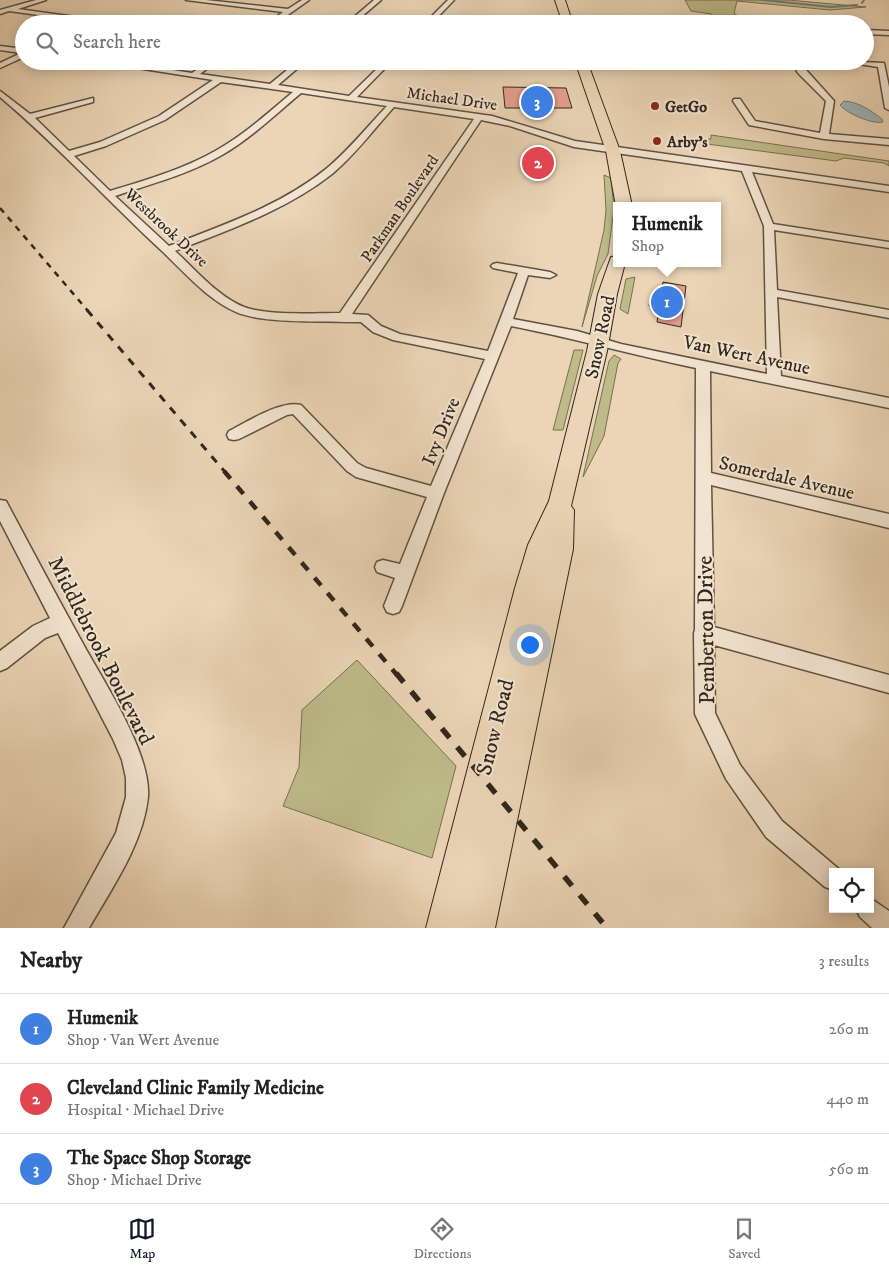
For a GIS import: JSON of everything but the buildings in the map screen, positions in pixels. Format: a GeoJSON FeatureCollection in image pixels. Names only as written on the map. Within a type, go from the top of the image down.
{"type":"FeatureCollection","features":[{"type":"Feature","properties":{"kind":"main road"},"geometry":{"type":"LineString","coordinates":[[560,0],[565,15]]}},
{"type":"Feature","properties":{"kind":"main road"},"geometry":{"type":"LineString","coordinates":[[584,70],[612,150],[623,192],[624,202]]}},
{"type":"Feature","properties":{"kind":"main road","name":"Snow Road"},"geometry":{"type":"LineString","coordinates":[[445,928],[538,553],[561,501],[615,267]]}},
{"type":"Feature","properties":{"kind":"main road","name":"Snow Road"},"geometry":{"type":"LineString","coordinates":[[476,928],[560,549],[561,501]]}},
{"type":"Feature","properties":{"kind":"street"},"geometry":{"type":"LineString","coordinates":[[0,12],[44,0]]}},
{"type":"Feature","properties":{"kind":"street"},"geometry":{"type":"LineString","coordinates":[[189,0],[290,11]]}},
{"type":"Feature","properties":{"kind":"street"},"geometry":{"type":"LineString","coordinates":[[284,15],[306,0]]}},
{"type":"Feature","properties":{"kind":"street"},"geometry":{"type":"LineString","coordinates":[[360,15],[378,0]]}},
{"type":"Feature","properties":{"kind":"street"},"geometry":{"type":"LineString","coordinates":[[436,15],[451,0]]}},
{"type":"Feature","properties":{"kind":"street"},"geometry":{"type":"LineString","coordinates":[[11,10],[51,15]]}},
{"type":"Feature","properties":{"kind":"street"},"geometry":{"type":"LineString","coordinates":[[874,33],[888,34]]}},
{"type":"Feature","properties":{"kind":"street"},"geometry":{"type":"LineString","coordinates":[[0,48],[15,50]]}},
{"type":"Feature","properties":{"kind":"street"},"geometry":{"type":"LineString","coordinates":[[0,66],[15,57]]}},
{"type":"Feature","properties":{"kind":"street"},"geometry":{"type":"LineString","coordinates":[[885,66],[889,108]]}},
{"type":"Feature","properties":{"kind":"street","name":"Michael Drive"},"geometry":{"type":"LineString","coordinates":[[159,70],[479,117],[515,124],[574,144],[889,189]]}},
{"type":"Feature","properties":{"kind":"street"},"geometry":{"type":"LineString","coordinates":[[194,75],[201,70]]}},
{"type":"Feature","properties":{"kind":"street"},"geometry":{"type":"LineString","coordinates":[[271,87],[292,70]]}},
{"type":"Feature","properties":{"kind":"street"},"geometry":{"type":"LineString","coordinates":[[351,98],[380,70]]}},
{"type":"Feature","properties":{"kind":"street"},"geometry":{"type":"LineString","coordinates":[[801,70],[812,84],[830,101],[824,136]]}},
{"type":"Feature","properties":{"kind":"street"},"geometry":{"type":"LineString","coordinates":[[67,154],[103,144],[162,118],[220,79]]}},
{"type":"Feature","properties":{"kind":"street"},"geometry":{"type":"LineString","coordinates":[[108,195],[186,168],[212,156],[234,144],[299,91]]}},
{"type":"Feature","properties":{"kind":"street","name":"Westbrook Drive"},"geometry":{"type":"LineString","coordinates":[[0,93],[29,117],[108,195],[218,297],[241,310],[267,315],[364,318],[377,329],[397,338],[492,356]]}},
{"type":"Feature","properties":{"kind":"street"},"geometry":{"type":"LineString","coordinates":[[29,117],[90,100]]}},
{"type":"Feature","properties":{"kind":"street"},"geometry":{"type":"LineString","coordinates":[[737,101],[752,123],[824,136],[889,142]]}},
{"type":"Feature","properties":{"kind":"street"},"geometry":{"type":"LineString","coordinates":[[169,250],[263,213],[293,195],[329,171],[392,105]]}},
{"type":"Feature","properties":{"kind":"street","name":"Parkman Boulevard"},"geometry":{"type":"LineString","coordinates":[[344,317],[479,117]]}},
{"type":"Feature","properties":{"kind":"street"},"geometry":{"type":"LineString","coordinates":[[746,170],[768,226],[774,379]]}},
{"type":"Feature","properties":{"kind":"street"},"geometry":{"type":"LineString","coordinates":[[768,226],[889,245]]}},
{"type":"Feature","properties":{"kind":"street"},"geometry":{"type":"LineString","coordinates":[[497,266],[550,275]]}},
{"type":"Feature","properties":{"kind":"street","name":"Ivy Drive"},"geometry":{"type":"LineString","coordinates":[[393,606],[436,492],[505,324],[524,271]]}},
{"type":"Feature","properties":{"kind":"street"},"geometry":{"type":"LineString","coordinates":[[772,293],[889,314]]}},
{"type":"Feature","properties":{"kind":"street","name":"Van Wert Avenue"},"geometry":{"type":"LineString","coordinates":[[505,324],[575,340],[598,342],[889,403]]}},
{"type":"Feature","properties":{"kind":"street","name":"Pemberton Drive"},"geometry":{"type":"LineString","coordinates":[[704,364],[703,633],[705,714],[733,772],[774,829],[829,876]]}},
{"type":"Feature","properties":{"kind":"street"},"geometry":{"type":"LineString","coordinates":[[234,435],[285,410],[296,409],[352,467],[361,473],[436,492]]}},
{"type":"Feature","properties":{"kind":"street","name":"Somerdale Avenue"},"geometry":{"type":"LineString","coordinates":[[705,478],[889,521]]}},
{"type":"Feature","properties":{"kind":"street","name":"Middlebrook Boulevard"},"geometry":{"type":"LineString","coordinates":[[0,506],[132,757],[137,778],[136,801],[129,828],[113,863],[76,928]]}},
{"type":"Feature","properties":{"kind":"street"},"geometry":{"type":"LineString","coordinates":[[383,567],[406,573]]}},
{"type":"Feature","properties":{"kind":"street"},"geometry":{"type":"LineString","coordinates":[[0,662],[39,632],[62,622]]}},
{"type":"Feature","properties":{"kind":"street"},"geometry":{"type":"LineString","coordinates":[[703,633],[889,684]]}},
{"type":"Feature","properties":{"kind":"street"},"geometry":{"type":"LineString","coordinates":[[873,913],[889,927]]}},
{"type":"Feature","properties":{"kind":"shaded area"},"geometry":{"type":"Polygon","coordinates":[[[685,0],[788,0],[866,7],[830,10],[737,1],[734,13],[736,15],[712,15],[691,11],[685,0]]]}},
{"type":"Feature","properties":{"kind":"shaded area"},"geometry":{"type":"Polygon","coordinates":[[[711,135],[889,161],[889,166],[884,163],[844,158],[836,161],[707,144],[708,139],[711,139],[711,135]]]}},
{"type":"Feature","properties":{"kind":"shaded area"},"geometry":{"type":"Polygon","coordinates":[[[604,175],[611,178],[613,202],[608,254],[597,276],[582,327],[604,230],[606,210],[604,175]]]}},
{"type":"Feature","properties":{"kind":"shaded area"},"geometry":{"type":"Polygon","coordinates":[[[635,277],[628,314],[620,309],[626,279],[635,277]]]}},
{"type":"Feature","properties":{"kind":"shaded area"},"geometry":{"type":"Polygon","coordinates":[[[574,350],[583,350],[563,430],[553,430],[574,350]]]}},
{"type":"Feature","properties":{"kind":"shaded area"},"geometry":{"type":"Polygon","coordinates":[[[614,355],[621,359],[618,363],[604,436],[583,477],[609,361],[614,355]]]}},
{"type":"Feature","properties":{"kind":"shaded area"},"geometry":{"type":"Polygon","coordinates":[[[357,660],[456,766],[432,858],[283,806],[299,767],[302,710],[357,660]]]}},
{"type":"Feature","properties":{"kind":"water"},"geometry":{"type":"Polygon","coordinates":[[[844,101],[864,107],[882,119],[883,122],[873,122],[854,115],[840,105],[844,101]]]}},
{"type":"Feature","properties":{"kind":"waterway"},"geometry":{"type":"LineString","coordinates":[[762,0],[831,7],[857,5]]}},
{"type":"Feature","properties":{"kind":"railway"},"geometry":{"type":"LineString","coordinates":[[0,208],[88,311]]}},
{"type":"Feature","properties":{"kind":"railway"},"geometry":{"type":"LineString","coordinates":[[87,310],[225,472]]}},
{"type":"Feature","properties":{"kind":"railway"},"geometry":{"type":"LineString","coordinates":[[224,471],[397,675]]}},
{"type":"Feature","properties":{"kind":"railway"},"geometry":{"type":"LineString","coordinates":[[396,673],[607,928]]}},
{"type":"Feature","properties":{"kind":"place","name":"The Space Shop Storage"},"geometry":{"type":"Point","coordinates":[537,102]}},
{"type":"Feature","properties":{"kind":"place","name":"GetGo"},"geometry":{"type":"Point","coordinates":[655,106]}},
{"type":"Feature","properties":{"kind":"place","name":"Arby's"},"geometry":{"type":"Point","coordinates":[657,141]}},
{"type":"Feature","properties":{"kind":"place","name":"Cleveland Clinic Family Medicine"},"geometry":{"type":"Point","coordinates":[538,163]}},
{"type":"Feature","properties":{"kind":"place","name":"Humenik"},"geometry":{"type":"Point","coordinates":[667,302]}}]}
